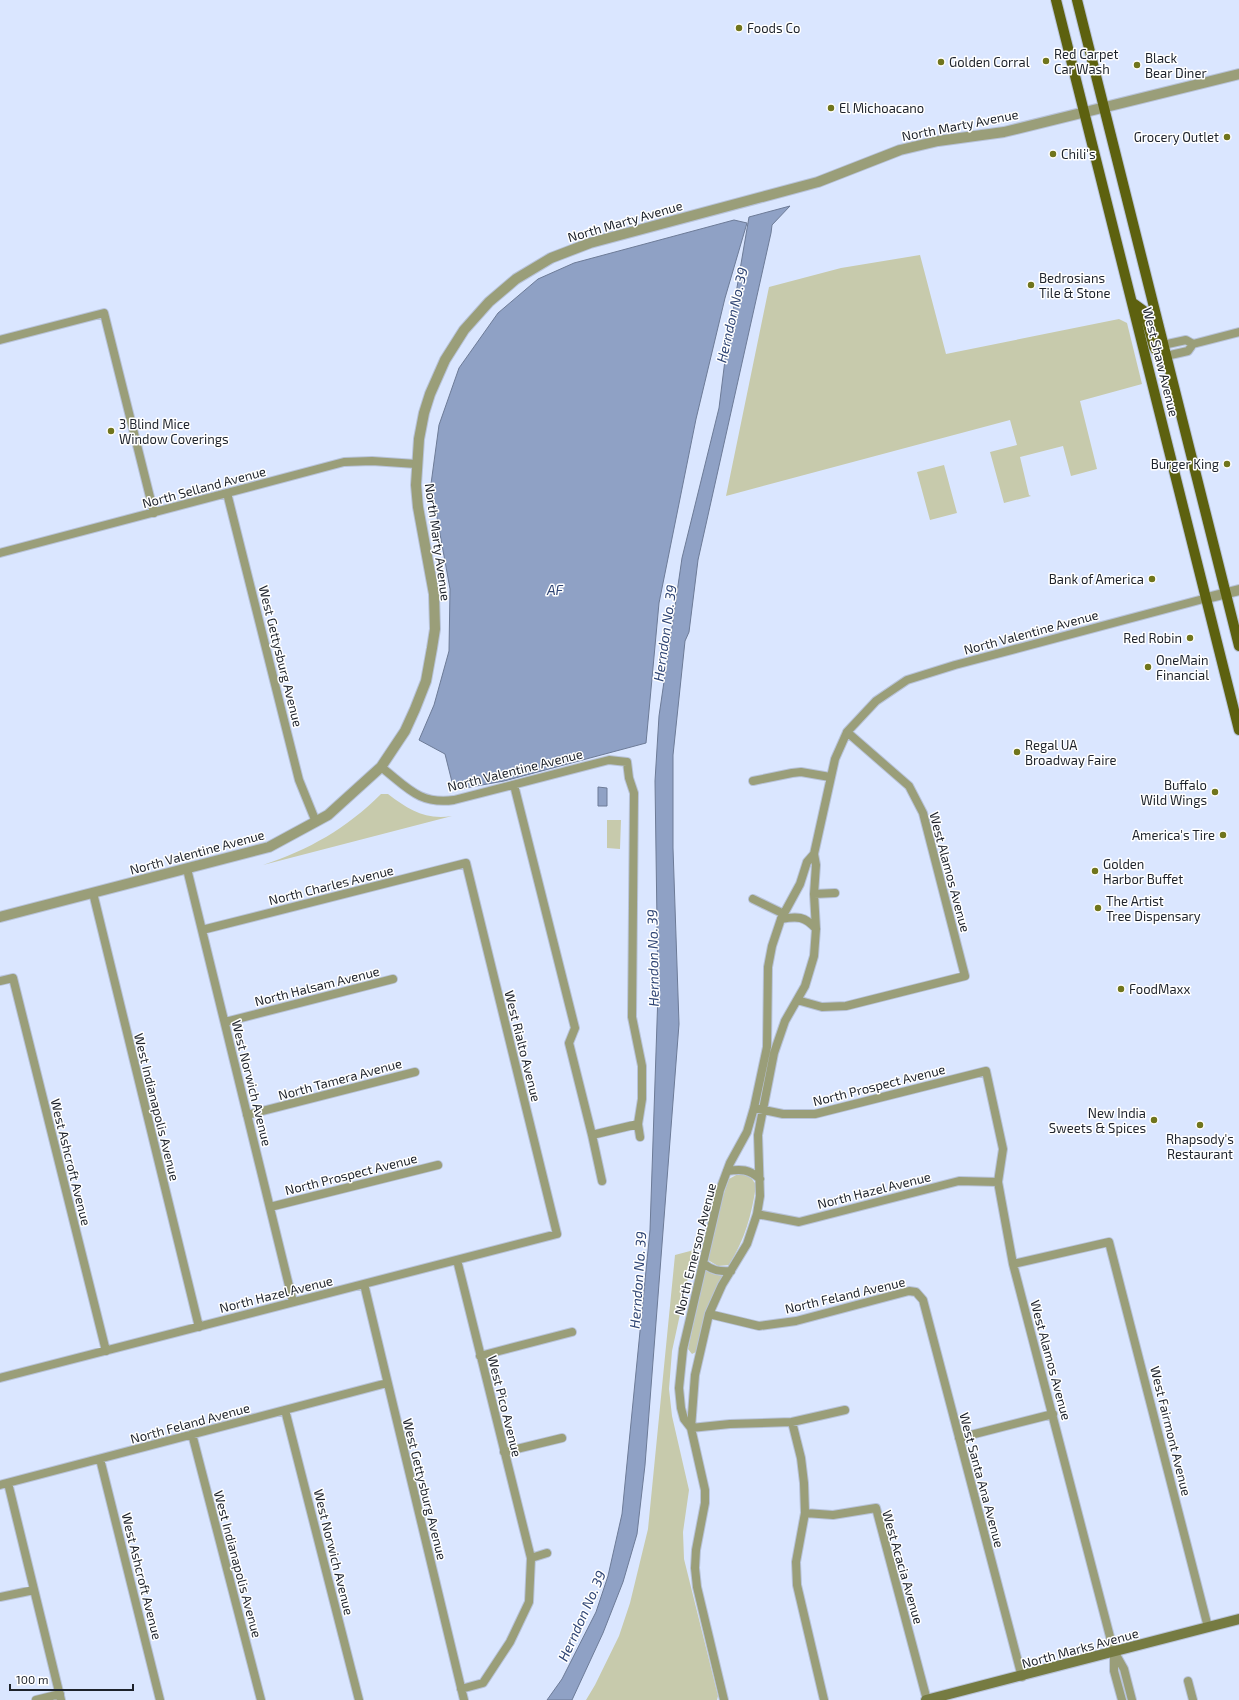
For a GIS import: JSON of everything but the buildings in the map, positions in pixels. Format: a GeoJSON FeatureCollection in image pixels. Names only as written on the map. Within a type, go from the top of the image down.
{"type":"FeatureCollection","features":[{"type":"Feature","properties":{"kind":"main road","name":"West Shaw Avenue"},"geometry":{"type":"LineString","coordinates":[[1056,0],[1239,730]]}},
{"type":"Feature","properties":{"kind":"main road","name":"West Shaw Avenue"},"geometry":{"type":"LineString","coordinates":[[1077,0],[1239,646]]}},
{"type":"Feature","properties":{"kind":"main road"},"geometry":{"type":"LineString","coordinates":[[1133,303],[1144,311],[1154,347],[1157,352],[1166,356]]}},
{"type":"Feature","properties":{"kind":"main road","name":"North Marks Avenue"},"geometry":{"type":"LineString","coordinates":[[927,1700],[1022,1677],[1239,1619]]}},
{"type":"Feature","properties":{"kind":"street","name":"North Marty Avenue"},"geometry":{"type":"LineString","coordinates":[[381,767],[405,731],[426,681],[435,629],[434,594],[418,506],[416,464],[419,439],[430,394],[453,346],[464,330],[489,302],[516,279],[551,258],[590,243],[818,182],[900,150],[938,141],[1004,132],[1084,111],[1239,74]]}},
{"type":"Feature","properties":{"kind":"street"},"geometry":{"type":"LineString","coordinates":[[0,340],[104,313],[154,513]]}},
{"type":"Feature","properties":{"kind":"street"},"geometry":{"type":"LineString","coordinates":[[1166,356],[1188,351],[1193,344],[1239,332]]}},
{"type":"Feature","properties":{"kind":"street"},"geometry":{"type":"LineString","coordinates":[[1163,345],[1186,340],[1193,344]]}},
{"type":"Feature","properties":{"kind":"street","name":"North Selland Avenue"},"geometry":{"type":"LineString","coordinates":[[0,553],[350,462],[372,461],[416,464]]}},
{"type":"Feature","properties":{"kind":"street","name":"West Gettysburg Avenue"},"geometry":{"type":"LineString","coordinates":[[227,493],[299,780],[316,822]]}},
{"type":"Feature","properties":{"kind":"street","name":"North Valentine Avenue"},"geometry":{"type":"LineString","coordinates":[[848,732],[876,701],[907,680],[1239,590]]}},
{"type":"Feature","properties":{"kind":"street","name":"North Emerson Avenue"},"geometry":{"type":"LineString","coordinates":[[691,1428],[684,1419],[681,1408],[680,1369],[683,1349],[715,1205],[727,1171],[758,1109],[780,1034],[805,986],[812,963],[816,929],[814,894],[816,865],[814,854],[835,759],[848,732]]}},
{"type":"Feature","properties":{"kind":"street","name":"West Alamos Avenue"},"geometry":{"type":"LineString","coordinates":[[797,1000],[822,1007],[846,1006],[965,976],[923,813],[908,786],[848,732]]}},
{"type":"Feature","properties":{"kind":"street","name":"North Valentine Avenue"},"geometry":{"type":"LineString","coordinates":[[0,917],[269,847],[328,815],[381,767],[418,796],[423,799],[437,802],[454,800],[609,760],[627,762],[629,778],[634,793],[632,1017],[642,1066],[642,1099],[638,1124]]}},
{"type":"Feature","properties":{"kind":"street"},"geometry":{"type":"LineString","coordinates":[[753,781],[792,773],[830,777]]}},
{"type":"Feature","properties":{"kind":"street"},"geometry":{"type":"LineString","coordinates":[[514,785],[575,1028],[569,1043],[602,1181]]}},
{"type":"Feature","properties":{"kind":"street","name":"North Emerson Avenue"},"geometry":{"type":"LineString","coordinates":[[724,1700],[697,1587],[695,1568],[696,1550],[704,1515],[705,1490],[691,1428],[695,1375],[709,1314],[722,1285],[747,1244],[758,1214],[760,1179],[758,1109],[768,1040],[768,967],[772,946],[782,916],[800,884],[807,862],[814,854]]}},
{"type":"Feature","properties":{"kind":"street","name":"North Charles Avenue"},"geometry":{"type":"LineString","coordinates":[[202,930],[466,863]]}},
{"type":"Feature","properties":{"kind":"street","name":"West Rialto Avenue"},"geometry":{"type":"LineString","coordinates":[[466,863],[557,1234]]}},
{"type":"Feature","properties":{"kind":"street","name":"West Norwich Avenue"},"geometry":{"type":"LineString","coordinates":[[187,869],[293,1302]]}},
{"type":"Feature","properties":{"kind":"street","name":"West Indianapolis Avenue"},"geometry":{"type":"LineString","coordinates":[[93,893],[199,1327]]}},
{"type":"Feature","properties":{"kind":"street"},"geometry":{"type":"LineString","coordinates":[[814,894],[835,893]]}},
{"type":"Feature","properties":{"kind":"street"},"geometry":{"type":"LineString","coordinates":[[753,899],[782,916],[800,917],[807,920],[816,929]]}},
{"type":"Feature","properties":{"kind":"street","name":"West Ashcroft Avenue"},"geometry":{"type":"LineString","coordinates":[[0,981],[13,978],[106,1351]]}},
{"type":"Feature","properties":{"kind":"street","name":"North Halsam Avenue"},"geometry":{"type":"LineString","coordinates":[[225,1022],[393,979]]}},
{"type":"Feature","properties":{"kind":"street","name":"West Alamos Avenue"},"geometry":{"type":"LineString","coordinates":[[986,1071],[1002,1149],[998,1182],[1013,1264],[1114,1652],[1114,1671],[1122,1700]]}},
{"type":"Feature","properties":{"kind":"street","name":"North Prospect Avenue"},"geometry":{"type":"LineString","coordinates":[[758,1109],[794,1115],[815,1114],[986,1071]]}},
{"type":"Feature","properties":{"kind":"street","name":"North Tamera Avenue"},"geometry":{"type":"LineString","coordinates":[[247,1116],[415,1072]]}},
{"type":"Feature","properties":{"kind":"street"},"geometry":{"type":"LineString","coordinates":[[592,1135],[638,1124],[640,1137]]}},
{"type":"Feature","properties":{"kind":"street","name":"North Prospect Avenue"},"geometry":{"type":"LineString","coordinates":[[270,1207],[438,1165]]}},
{"type":"Feature","properties":{"kind":"street"},"geometry":{"type":"LineString","coordinates":[[727,1171],[744,1170],[752,1172],[760,1179]]}},
{"type":"Feature","properties":{"kind":"street","name":"North Hazel Avenue"},"geometry":{"type":"LineString","coordinates":[[758,1214],[799,1222],[959,1181],[998,1182]]}},
{"type":"Feature","properties":{"kind":"street","name":"North Hazel Avenue"},"geometry":{"type":"LineString","coordinates":[[0,1378],[557,1234]]}},
{"type":"Feature","properties":{"kind":"street","name":"West Fairmont Avenue"},"geometry":{"type":"LineString","coordinates":[[1013,1264],[1110,1242],[1208,1627]]}},
{"type":"Feature","properties":{"kind":"street","name":"West Pico Avenue"},"geometry":{"type":"LineString","coordinates":[[457,1260],[531,1558],[529,1602],[510,1642],[483,1684],[461,1689]]}},
{"type":"Feature","properties":{"kind":"street"},"geometry":{"type":"LineString","coordinates":[[703,1262],[708,1268],[715,1271],[730,1271]]}},
{"type":"Feature","properties":{"kind":"street","name":"West Gettysburg Avenue"},"geometry":{"type":"LineString","coordinates":[[364,1284],[464,1700]]}},
{"type":"Feature","properties":{"kind":"street","name":"North Feland Avenue"},"geometry":{"type":"LineString","coordinates":[[709,1314],[758,1326],[796,1321],[909,1291],[916,1292]]}},
{"type":"Feature","properties":{"kind":"street","name":"West Santa Ana Avenue"},"geometry":{"type":"LineString","coordinates":[[916,1292],[923,1300],[1022,1677]]}},
{"type":"Feature","properties":{"kind":"street"},"geometry":{"type":"LineString","coordinates":[[480,1356],[572,1332]]}},
{"type":"Feature","properties":{"kind":"street","name":"North Feland Avenue"},"geometry":{"type":"LineString","coordinates":[[4,1484],[387,1383]]}},
{"type":"Feature","properties":{"kind":"street","name":"West Norwich Avenue"},"geometry":{"type":"LineString","coordinates":[[285,1410],[359,1700]]}},
{"type":"Feature","properties":{"kind":"street"},"geometry":{"type":"LineString","coordinates":[[691,1428],[730,1424],[792,1422],[845,1410]]}},
{"type":"Feature","properties":{"kind":"street"},"geometry":{"type":"LineString","coordinates":[[959,1438],[1053,1414]]}},
{"type":"Feature","properties":{"kind":"street"},"geometry":{"type":"LineString","coordinates":[[792,1422],[801,1458],[804,1482],[805,1513],[796,1562],[797,1585],[824,1700]]}},
{"type":"Feature","properties":{"kind":"street","name":"West Indianapolis Avenue"},"geometry":{"type":"LineString","coordinates":[[192,1434],[261,1700]]}},
{"type":"Feature","properties":{"kind":"street"},"geometry":{"type":"LineString","coordinates":[[504,1452],[562,1438]]}},
{"type":"Feature","properties":{"kind":"street","name":"West Ashcroft Avenue"},"geometry":{"type":"LineString","coordinates":[[100,1459],[160,1700]]}},
{"type":"Feature","properties":{"kind":"street"},"geometry":{"type":"LineString","coordinates":[[4,1484],[34,1590],[61,1697],[36,1700]]}},
{"type":"Feature","properties":{"kind":"street","name":"West Acacia Avenue"},"geometry":{"type":"LineString","coordinates":[[805,1513],[833,1515],[876,1508],[927,1700]]}},
{"type":"Feature","properties":{"kind":"street"},"geometry":{"type":"LineString","coordinates":[[531,1558],[548,1552]]}},
{"type":"Feature","properties":{"kind":"street"},"geometry":{"type":"LineString","coordinates":[[0,1597],[34,1590]]}},
{"type":"Feature","properties":{"kind":"street","name":"West Alamos Avenue"},"geometry":{"type":"LineString","coordinates":[[1114,1652],[1124,1669],[1132,1700]]}},
{"type":"Feature","properties":{"kind":"street"},"geometry":{"type":"LineString","coordinates":[[1188,1681],[1193,1700]]}},
{"type":"Feature","properties":{"kind":"green space"},"geometry":{"type":"Polygon","coordinates":[[[920,255],[946,354],[1119,319],[1127,323],[1142,384],[1080,401],[1097,469],[1071,476],[1063,446],[1020,457],[1029,495],[1031,496],[1004,503],[990,452],[1017,445],[1010,420],[726,496],[769,287],[841,268],[920,255]]]}},
{"type":"Feature","properties":{"kind":"green space"},"geometry":{"type":"Polygon","coordinates":[[[944,465],[957,513],[930,520],[917,472],[944,465]]]}},
{"type":"Feature","properties":{"kind":"green space"},"geometry":{"type":"Polygon","coordinates":[[[381,794],[388,794],[410,809],[425,815],[442,817],[452,816],[263,865],[312,845],[326,837],[355,817],[381,794]]]}},
{"type":"Feature","properties":{"kind":"green space"},"geometry":{"type":"Polygon","coordinates":[[[607,820],[621,820],[620,849],[607,848],[607,820]]]}},
{"type":"Feature","properties":{"kind":"green space"},"geometry":{"type":"Polygon","coordinates":[[[738,1174],[750,1176],[756,1185],[752,1206],[744,1236],[735,1255],[729,1265],[718,1266],[708,1260],[714,1229],[729,1179],[738,1174]]]}},
{"type":"Feature","properties":{"kind":"green space"},"geometry":{"type":"Polygon","coordinates":[[[694,1250],[672,1351],[669,1389],[672,1416],[689,1490],[683,1532],[684,1559],[718,1696],[717,1700],[586,1700],[619,1636],[630,1603],[648,1529],[675,1255],[694,1250]]]}},
{"type":"Feature","properties":{"kind":"green space"},"geometry":{"type":"Polygon","coordinates":[[[705,1270],[713,1274],[723,1276],[706,1313],[696,1352],[692,1354],[688,1349],[705,1270]]]}},
{"type":"Feature","properties":{"kind":"water"},"geometry":{"type":"Polygon","coordinates":[[[790,206],[772,225],[698,560],[689,632],[685,641],[673,755],[673,848],[679,1024],[645,1465],[637,1534],[623,1582],[603,1633],[572,1700],[547,1700],[562,1679],[596,1612],[608,1576],[622,1514],[650,1230],[658,993],[655,781],[659,716],[682,558],[719,408],[726,352],[749,217],[790,206]]]}},
{"type":"Feature","properties":{"kind":"water","name":"AF"},"geometry":{"type":"Polygon","coordinates":[[[734,220],[747,223],[725,298],[696,419],[659,603],[646,743],[504,781],[454,790],[445,754],[419,740],[434,705],[449,651],[450,589],[431,484],[439,425],[459,368],[498,313],[538,279],[574,263],[734,220]]]}},
{"type":"Feature","properties":{"kind":"water"},"geometry":{"type":"Polygon","coordinates":[[[598,787],[607,788],[607,806],[598,806],[598,787]]]}},
{"type":"Feature","properties":{"kind":"place","name":"Foods Co"},"geometry":{"type":"Point","coordinates":[739,28]}},
{"type":"Feature","properties":{"kind":"place","name":"Red Carpet Car Wash"},"geometry":{"type":"Point","coordinates":[1046,61]}},
{"type":"Feature","properties":{"kind":"place","name":"Golden Corral"},"geometry":{"type":"Point","coordinates":[941,62]}},
{"type":"Feature","properties":{"kind":"place","name":"Black Bear Diner"},"geometry":{"type":"Point","coordinates":[1137,65]}},
{"type":"Feature","properties":{"kind":"place","name":"El Michoacano"},"geometry":{"type":"Point","coordinates":[831,108]}},
{"type":"Feature","properties":{"kind":"place","name":"Grocery Outlet"},"geometry":{"type":"Point","coordinates":[1227,137]}},
{"type":"Feature","properties":{"kind":"place","name":"Chili's"},"geometry":{"type":"Point","coordinates":[1053,154]}},
{"type":"Feature","properties":{"kind":"place","name":"Bedrosians Tile & Stone"},"geometry":{"type":"Point","coordinates":[1031,285]}},
{"type":"Feature","properties":{"kind":"place","name":"3 Blind Mice Window Coverings"},"geometry":{"type":"Point","coordinates":[111,431]}},
{"type":"Feature","properties":{"kind":"place","name":"Burger King"},"geometry":{"type":"Point","coordinates":[1227,464]}},
{"type":"Feature","properties":{"kind":"place","name":"Bank of America"},"geometry":{"type":"Point","coordinates":[1152,579]}},
{"type":"Feature","properties":{"kind":"place","name":"Red Robin"},"geometry":{"type":"Point","coordinates":[1190,638]}},
{"type":"Feature","properties":{"kind":"place","name":"OneMain Financial"},"geometry":{"type":"Point","coordinates":[1148,667]}},
{"type":"Feature","properties":{"kind":"place","name":"Regal UA Broadway Faire"},"geometry":{"type":"Point","coordinates":[1017,752]}},
{"type":"Feature","properties":{"kind":"place","name":"Buffalo Wild Wings"},"geometry":{"type":"Point","coordinates":[1215,792]}},
{"type":"Feature","properties":{"kind":"place","name":"America's Tire"},"geometry":{"type":"Point","coordinates":[1223,835]}},
{"type":"Feature","properties":{"kind":"place","name":"Golden Harbor Buffet"},"geometry":{"type":"Point","coordinates":[1095,871]}},
{"type":"Feature","properties":{"kind":"place","name":"The Artist Tree Dispensary"},"geometry":{"type":"Point","coordinates":[1098,908]}},
{"type":"Feature","properties":{"kind":"place","name":"FoodMaxx"},"geometry":{"type":"Point","coordinates":[1121,989]}},
{"type":"Feature","properties":{"kind":"place","name":"New India Sweets & Spices"},"geometry":{"type":"Point","coordinates":[1154,1120]}},
{"type":"Feature","properties":{"kind":"place","name":"Rhapsody's Restaurant"},"geometry":{"type":"Point","coordinates":[1200,1125]}},
{"type":"Feature","properties":{"kind":"water label","name":"Herndon No. 39"},"geometry":{"type":"Point","coordinates":[732,315]}},
{"type":"Feature","properties":{"kind":"water label","name":"Herndon No. 39"},"geometry":{"type":"Point","coordinates":[665,633]}},
{"type":"Feature","properties":{"kind":"water label","name":"Herndon No. 39"},"geometry":{"type":"Point","coordinates":[653,958]}},
{"type":"Feature","properties":{"kind":"water label","name":"Herndon No. 39"},"geometry":{"type":"Point","coordinates":[638,1280]}},
{"type":"Feature","properties":{"kind":"water label","name":"Herndon No. 39"},"geometry":{"type":"Point","coordinates":[582,1616]}}]}
